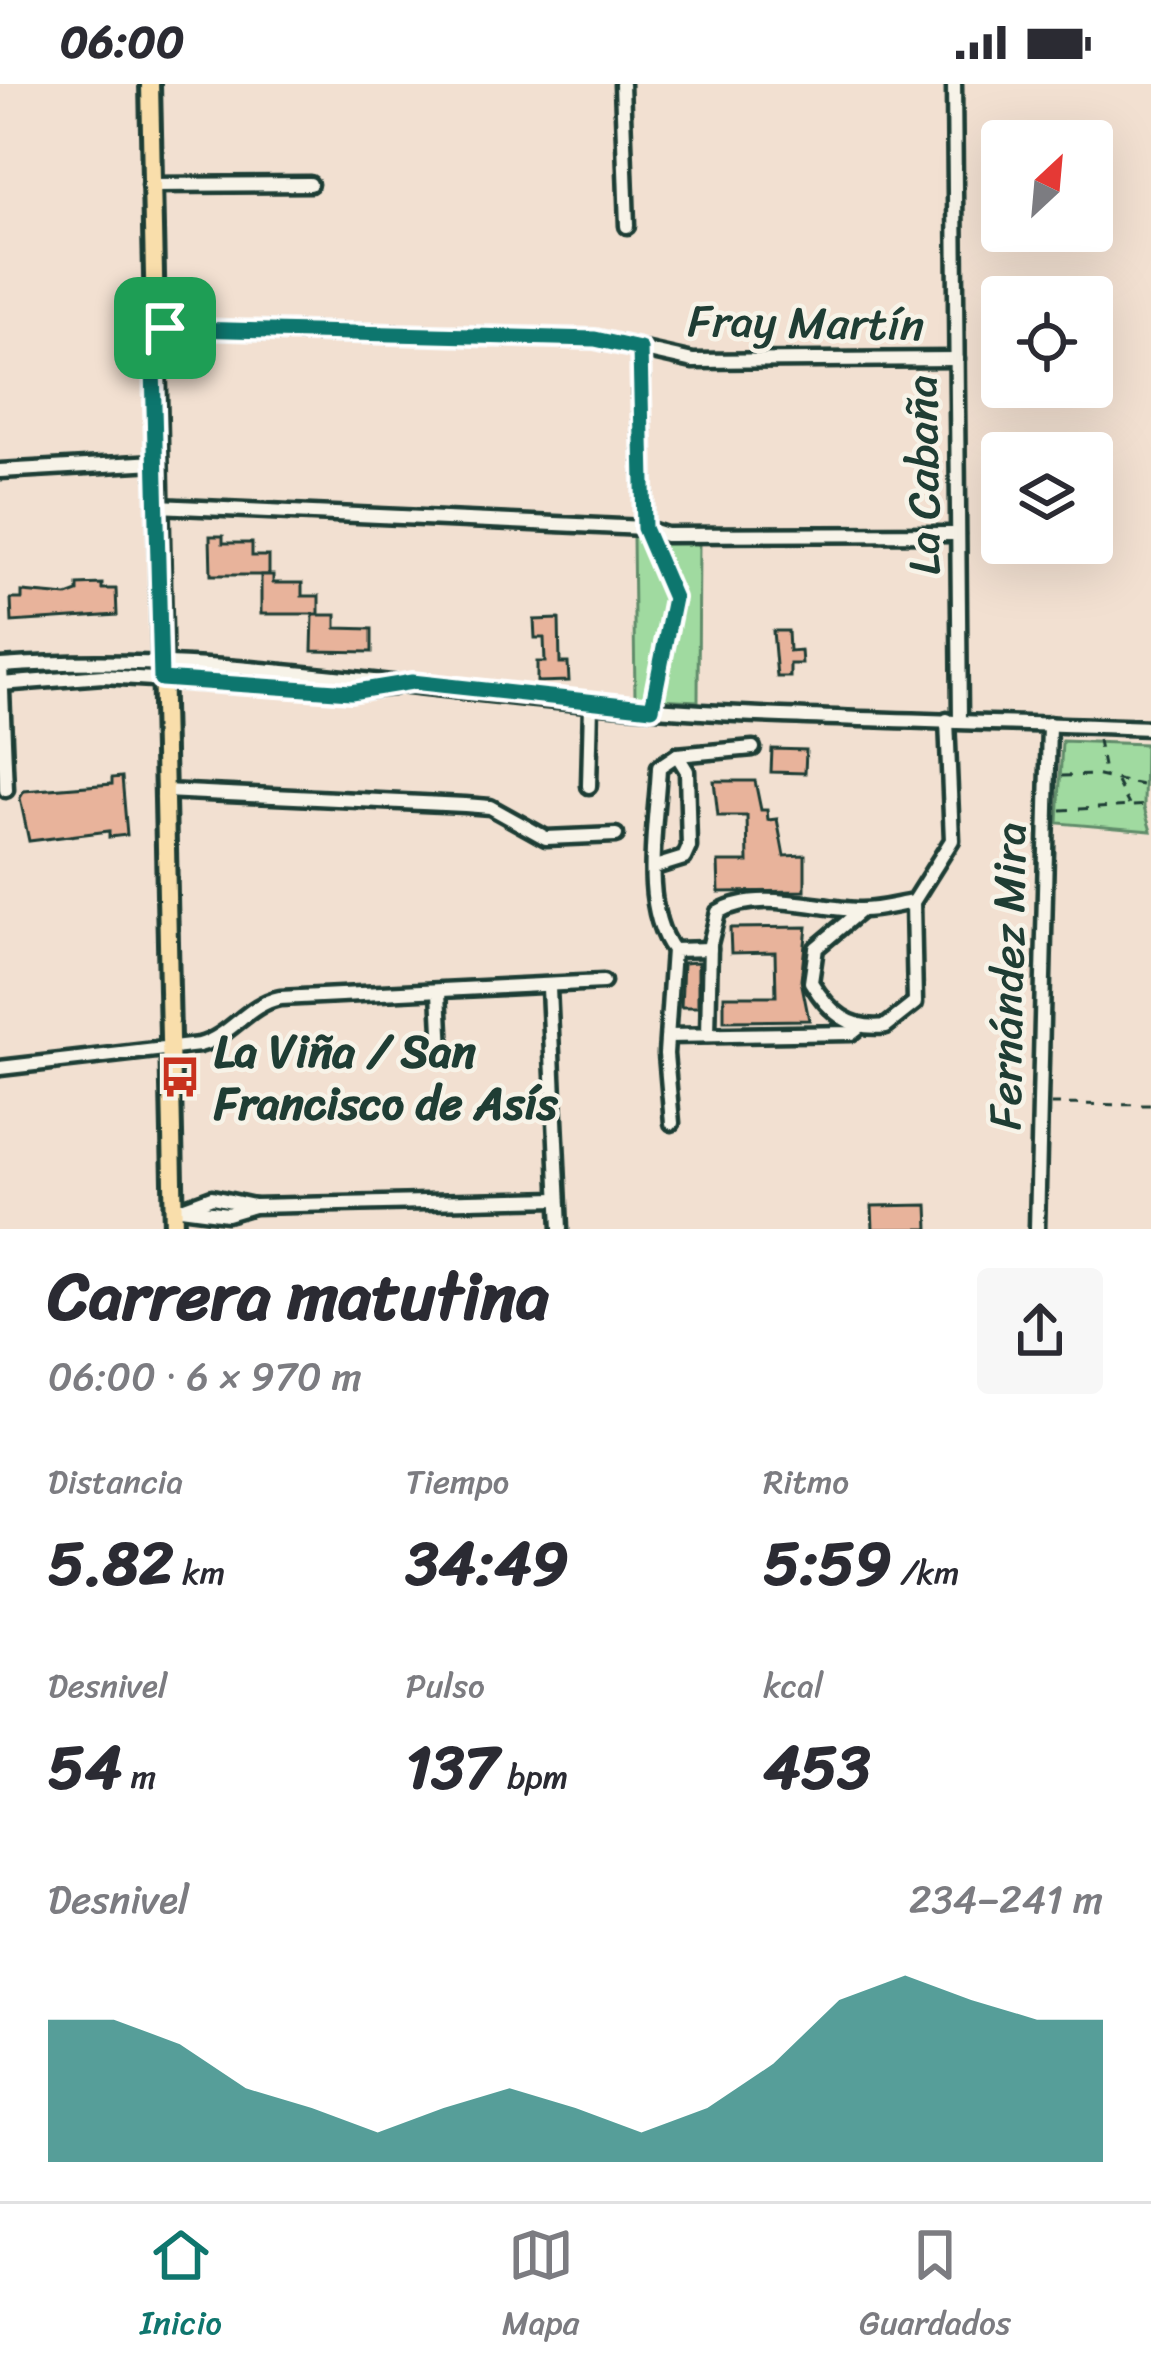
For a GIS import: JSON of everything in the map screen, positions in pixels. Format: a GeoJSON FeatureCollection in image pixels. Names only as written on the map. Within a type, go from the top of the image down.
{"type":"FeatureCollection","features":[{"type":"Feature","properties":{"kind":"main road"},"geometry":{"type":"LineString","coordinates":[[149,84],[169,1048],[179,1207],[174,1229]]}},
{"type":"Feature","properties":{"kind":"street"},"geometry":{"type":"LineString","coordinates":[[622,84],[627,226]]}},
{"type":"Feature","properties":{"kind":"street","name":"La Cabaña"},"geometry":{"type":"LineString","coordinates":[[913,902],[943,856],[953,720],[958,534],[954,84]]}},
{"type":"Feature","properties":{"kind":"street"},"geometry":{"type":"LineString","coordinates":[[148,185],[310,184]]}},
{"type":"Feature","properties":{"kind":"street","name":"Fray Martín"},"geometry":{"type":"LineString","coordinates":[[152,328],[595,339],[694,361],[957,359]]}},
{"type":"Feature","properties":{"kind":"street"},"geometry":{"type":"LineString","coordinates":[[640,349],[644,528]]}},
{"type":"Feature","properties":{"kind":"street"},"geometry":{"type":"LineString","coordinates":[[0,471],[156,462]]}},
{"type":"Feature","properties":{"kind":"street"},"geometry":{"type":"LineString","coordinates":[[158,506],[644,528],[666,535],[958,534]]}},
{"type":"Feature","properties":{"kind":"street"},"geometry":{"type":"LineString","coordinates":[[6,790],[1,666],[87,660],[228,685],[351,692],[412,682]]}},
{"type":"Feature","properties":{"kind":"street"},"geometry":{"type":"LineString","coordinates":[[228,685],[229,670]]}},
{"type":"Feature","properties":{"kind":"street"},"geometry":{"type":"LineString","coordinates":[[2,684],[229,670],[412,682],[652,708],[1151,728]]}},
{"type":"Feature","properties":{"kind":"street"},"geometry":{"type":"LineString","coordinates":[[589,786],[591,704]]}},
{"type":"Feature","properties":{"kind":"street","name":"Fernández Mira"},"geometry":{"type":"LineString","coordinates":[[1037,1229],[1049,724]]}},
{"type":"Feature","properties":{"kind":"street"},"geometry":{"type":"LineString","coordinates":[[672,1123],[668,1036],[673,950],[659,932],[655,867],[659,767],[677,755],[753,748]]}},
{"type":"Feature","properties":{"kind":"street"},"geometry":{"type":"LineString","coordinates":[[655,867],[684,858],[689,847],[687,771],[677,755]]}},
{"type":"Feature","properties":{"kind":"street"},"geometry":{"type":"LineString","coordinates":[[164,791],[490,807],[546,838],[616,835]]}},
{"type":"Feature","properties":{"kind":"street"},"geometry":{"type":"LineString","coordinates":[[708,1035],[710,949],[718,912],[730,905],[798,903],[860,911],[913,902],[915,1003],[886,1026],[860,1026],[839,1017],[811,982],[817,948],[860,911]]}},
{"type":"Feature","properties":{"kind":"street"},"geometry":{"type":"LineString","coordinates":[[673,950],[710,949]]}},
{"type":"Feature","properties":{"kind":"street"},"geometry":{"type":"LineString","coordinates":[[0,1068],[209,1042],[269,1000],[603,982]]}},
{"type":"Feature","properties":{"kind":"street"},"geometry":{"type":"LineString","coordinates":[[549,988],[560,1229]]}},
{"type":"Feature","properties":{"kind":"street"},"geometry":{"type":"LineString","coordinates":[[439,992],[442,1052]]}},
{"type":"Feature","properties":{"kind":"street"},"geometry":{"type":"LineString","coordinates":[[668,1036],[851,1033],[860,1026]]}},
{"type":"Feature","properties":{"kind":"street"},"geometry":{"type":"LineString","coordinates":[[179,1207],[227,1214],[254,1205],[558,1199]]}},
{"type":"Feature","properties":{"kind":"path"},"geometry":{"type":"LineString","coordinates":[[644,528],[674,598],[652,708]]}},
{"type":"Feature","properties":{"kind":"path"},"geometry":{"type":"LineString","coordinates":[[1097,726],[1105,778]]}},
{"type":"Feature","properties":{"kind":"path"},"geometry":{"type":"LineString","coordinates":[[1048,777],[1105,778],[1151,787]]}},
{"type":"Feature","properties":{"kind":"path"},"geometry":{"type":"LineString","coordinates":[[1116,780],[1131,809]]}},
{"type":"Feature","properties":{"kind":"path"},"geometry":{"type":"LineString","coordinates":[[1047,809],[1151,805]]}},
{"type":"Feature","properties":{"kind":"path"},"geometry":{"type":"LineString","coordinates":[[1040,1104],[1151,1106]]}},
{"type":"Feature","properties":{"kind":"green space"},"geometry":{"type":"Polygon","coordinates":[[[633,536],[699,538],[698,701],[635,698],[633,536]]]}},
{"type":"Feature","properties":{"kind":"green space"},"geometry":{"type":"Polygon","coordinates":[[[1062,741],[1145,744],[1144,808],[1151,831],[1058,823],[1062,741]]]}},
{"type":"Feature","properties":{"kind":"building"},"geometry":{"type":"Polygon","coordinates":[[[210,536],[223,536],[223,543],[252,543],[252,556],[269,556],[269,575],[211,575],[210,536]]]}},
{"type":"Feature","properties":{"kind":"building"},"geometry":{"type":"Polygon","coordinates":[[[261,575],[273,575],[273,583],[302,583],[302,596],[319,596],[319,614],[261,614],[261,575]]]}},
{"type":"Feature","properties":{"kind":"building"},"geometry":{"type":"Polygon","coordinates":[[[102,584],[102,589],[116,589],[117,615],[12,622],[11,599],[22,599],[22,592],[67,596],[78,592],[78,585],[102,584]]]}},
{"type":"Feature","properties":{"kind":"building"},"geometry":{"type":"Polygon","coordinates":[[[313,615],[336,615],[336,628],[372,629],[372,652],[312,651],[313,615]]]}},
{"type":"Feature","properties":{"kind":"building"},"geometry":{"type":"Polygon","coordinates":[[[559,619],[560,663],[568,663],[569,681],[537,682],[537,662],[545,662],[544,638],[535,638],[534,620],[559,619]]]}},
{"type":"Feature","properties":{"kind":"building"},"geometry":{"type":"Polygon","coordinates":[[[773,631],[788,631],[789,651],[801,650],[802,664],[790,664],[790,677],[777,677],[773,631]]]}},
{"type":"Feature","properties":{"kind":"building"},"geometry":{"type":"Polygon","coordinates":[[[772,749],[806,750],[805,773],[771,772],[772,749]]]}},
{"type":"Feature","properties":{"kind":"building"},"geometry":{"type":"Polygon","coordinates":[[[122,777],[127,835],[109,837],[109,831],[29,841],[20,798],[24,791],[112,784],[112,778],[122,777]]]}},
{"type":"Feature","properties":{"kind":"building"},"geometry":{"type":"Polygon","coordinates":[[[714,781],[755,781],[761,810],[767,810],[768,820],[777,819],[784,856],[805,855],[805,891],[719,892],[718,862],[748,862],[747,816],[718,816],[714,781]]]}},
{"type":"Feature","properties":{"kind":"building"},"geometry":{"type":"Polygon","coordinates":[[[807,927],[801,980],[809,1020],[724,1021],[724,996],[776,996],[775,952],[731,953],[730,928],[807,927]]]}},
{"type":"Feature","properties":{"kind":"building"},"geometry":{"type":"Polygon","coordinates":[[[698,962],[698,1007],[681,1007],[683,963],[698,962]]]}},
{"type":"Feature","properties":{"kind":"building"},"geometry":{"type":"Polygon","coordinates":[[[928,1205],[929,1229],[873,1229],[872,1206],[928,1205]]]}},
{"type":"Feature","properties":{"kind":"place","name":"La Viña / San Francisco de Asís"},"geometry":{"type":"Point","coordinates":[180,1077]}},
{"type":"Feature","properties":{"kind":"route"},"geometry":{"type":"LineString","coordinates":[[152,328],[165,328],[595,339],[640,349],[644,528],[674,598],[652,708],[412,682],[351,692],[161,679],[152,328]]}}]}
